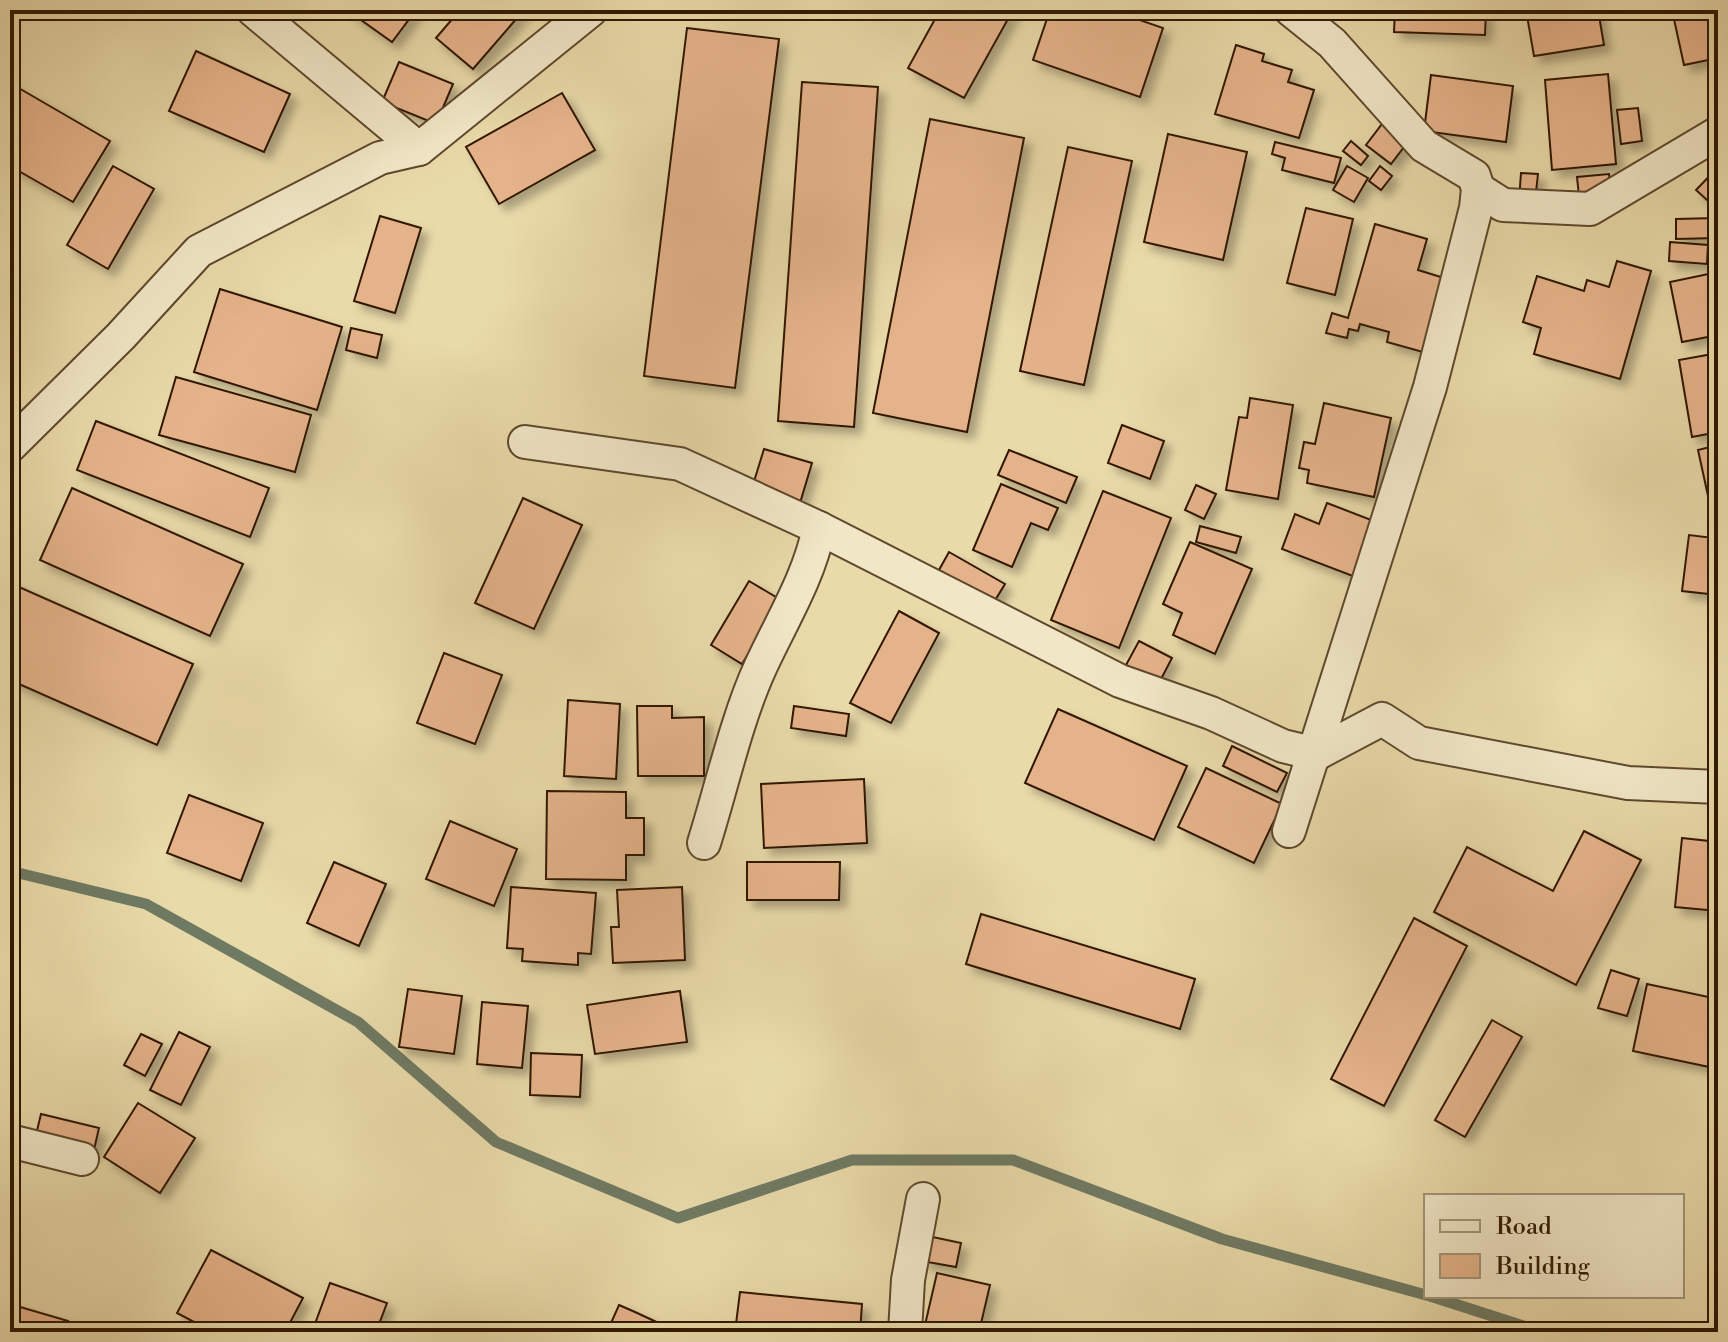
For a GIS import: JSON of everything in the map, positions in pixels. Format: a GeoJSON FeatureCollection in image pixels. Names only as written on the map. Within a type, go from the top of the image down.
{"type":"FeatureCollection","features":[{"type":"Feature","properties":{"kind":"street"},"geometry":{"type":"LineString","coordinates":[[253,10],[419,149]]}},
{"type":"Feature","properties":{"kind":"street"},"geometry":{"type":"LineString","coordinates":[[10,446],[121,336],[199,251],[380,158],[419,149],[591,10]]}},
{"type":"Feature","properties":{"kind":"street"},"geometry":{"type":"LineString","coordinates":[[1289,831],[1316,754],[1430,387],[1476,208],[1478,189],[1474,176],[1424,146],[1332,43],[1291,10]]}},
{"type":"Feature","properties":{"kind":"street"},"geometry":{"type":"LineString","coordinates":[[1478,189],[1503,205],[1590,209],[1718,133]]}},
{"type":"Feature","properties":{"kind":"street"},"geometry":{"type":"LineString","coordinates":[[525,442],[680,464],[819,528],[1120,681],[1211,713],[1283,746],[1316,754],[1382,719],[1419,743],[1628,783],[1718,787]]}},
{"type":"Feature","properties":{"kind":"street"},"geometry":{"type":"LineString","coordinates":[[704,843],[759,670],[787,618],[814,553],[819,528]]}},
{"type":"Feature","properties":{"kind":"street"},"geometry":{"type":"LineString","coordinates":[[10,1141],[82,1159]]}},
{"type":"Feature","properties":{"kind":"street"},"geometry":{"type":"LineString","coordinates":[[905,1332],[908,1280],[923,1199]]}},
{"type":"Feature","properties":{"kind":"building"},"geometry":{"type":"Polygon","coordinates":[[[347,10],[416,10],[392,42],[347,10]]]}},
{"type":"Feature","properties":{"kind":"building"},"geometry":{"type":"Polygon","coordinates":[[[460,10],[524,10],[473,69],[436,38],[460,10]]]}},
{"type":"Feature","properties":{"kind":"building"},"geometry":{"type":"Polygon","coordinates":[[[940,10],[1013,10],[964,98],[908,68],[940,10]]]}},
{"type":"Feature","properties":{"kind":"building"},"geometry":{"type":"Polygon","coordinates":[[[1050,10],[1111,10],[1163,28],[1140,97],[1033,60],[1050,10]]]}},
{"type":"Feature","properties":{"kind":"building"},"geometry":{"type":"Polygon","coordinates":[[[1395,10],[1486,10],[1485,35],[1394,32],[1395,10]]]}},
{"type":"Feature","properties":{"kind":"building"},"geometry":{"type":"Polygon","coordinates":[[[1526,10],[1598,10],[1604,45],[1534,56],[1526,10]]]}},
{"type":"Feature","properties":{"kind":"building"},"geometry":{"type":"Polygon","coordinates":[[[1672,10],[1718,10],[1718,58],[1684,65],[1672,10]]]}},
{"type":"Feature","properties":{"kind":"building"},"geometry":{"type":"Polygon","coordinates":[[[687,28],[779,39],[735,388],[644,376],[687,28]]]}},
{"type":"Feature","properties":{"kind":"building"},"geometry":{"type":"Polygon","coordinates":[[[1236,45],[1264,54],[1262,61],[1292,70],[1288,82],[1314,90],[1299,138],[1215,114],[1236,45]]]}},
{"type":"Feature","properties":{"kind":"building"},"geometry":{"type":"Polygon","coordinates":[[[196,51],[290,94],[264,152],[169,111],[196,51]]]}},
{"type":"Feature","properties":{"kind":"building"},"geometry":{"type":"Polygon","coordinates":[[[399,62],[453,84],[436,124],[382,102],[399,62]]]}},
{"type":"Feature","properties":{"kind":"building"},"geometry":{"type":"Polygon","coordinates":[[[1608,74],[1616,164],[1552,170],[1545,80],[1608,74]]]}},
{"type":"Feature","properties":{"kind":"building"},"geometry":{"type":"Polygon","coordinates":[[[1431,75],[1513,86],[1506,142],[1424,131],[1431,75]]]}},
{"type":"Feature","properties":{"kind":"building"},"geometry":{"type":"Polygon","coordinates":[[[802,82],[878,87],[854,427],[778,421],[802,82]]]}},
{"type":"Feature","properties":{"kind":"building"},"geometry":{"type":"Polygon","coordinates":[[[10,83],[110,141],[73,202],[10,166],[10,83]]]}},
{"type":"Feature","properties":{"kind":"building"},"geometry":{"type":"Polygon","coordinates":[[[562,93],[595,150],[499,204],[466,147],[562,93]]]}},
{"type":"Feature","properties":{"kind":"building"},"geometry":{"type":"Polygon","coordinates":[[[1638,108],[1642,141],[1621,144],[1617,110],[1638,108]]]}},
{"type":"Feature","properties":{"kind":"building"},"geometry":{"type":"Polygon","coordinates":[[[930,119],[1024,138],[967,432],[873,413],[930,119]]]}},
{"type":"Feature","properties":{"kind":"building"},"geometry":{"type":"Polygon","coordinates":[[[1382,124],[1407,143],[1391,164],[1366,145],[1382,124]]]}},
{"type":"Feature","properties":{"kind":"building"},"geometry":{"type":"Polygon","coordinates":[[[1168,134],[1247,152],[1223,260],[1144,242],[1168,134]]]}},
{"type":"Feature","properties":{"kind":"building"},"geometry":{"type":"Polygon","coordinates":[[[1351,141],[1368,156],[1361,165],[1343,151],[1351,141]]]}},
{"type":"Feature","properties":{"kind":"building"},"geometry":{"type":"Polygon","coordinates":[[[1275,142],[1341,158],[1334,183],[1282,170],[1285,158],[1272,154],[1275,142]]]}},
{"type":"Feature","properties":{"kind":"building"},"geometry":{"type":"Polygon","coordinates":[[[1068,147],[1132,161],[1084,385],[1020,371],[1068,147]]]}},
{"type":"Feature","properties":{"kind":"building"},"geometry":{"type":"Polygon","coordinates":[[[113,166],[154,189],[108,269],[67,245],[113,166]]]}},
{"type":"Feature","properties":{"kind":"building"},"geometry":{"type":"Polygon","coordinates":[[[1347,166],[1368,178],[1354,202],[1333,190],[1347,166]]]}},
{"type":"Feature","properties":{"kind":"building"},"geometry":{"type":"Polygon","coordinates":[[[1380,166],[1392,176],[1381,190],[1369,181],[1380,166]]]}},
{"type":"Feature","properties":{"kind":"building"},"geometry":{"type":"Polygon","coordinates":[[[1718,167],[1718,210],[1696,190],[1718,167]]]}},
{"type":"Feature","properties":{"kind":"building"},"geometry":{"type":"Polygon","coordinates":[[[1521,173],[1538,174],[1535,201],[1519,200],[1521,173]]]}},
{"type":"Feature","properties":{"kind":"building"},"geometry":{"type":"Polygon","coordinates":[[[1609,174],[1611,192],[1579,196],[1577,177],[1609,174]]]}},
{"type":"Feature","properties":{"kind":"building"},"geometry":{"type":"Polygon","coordinates":[[[1306,208],[1353,219],[1335,295],[1287,283],[1306,208]]]}},
{"type":"Feature","properties":{"kind":"building"},"geometry":{"type":"Polygon","coordinates":[[[380,216],[421,228],[395,313],[354,301],[380,216]]]}},
{"type":"Feature","properties":{"kind":"building"},"geometry":{"type":"Polygon","coordinates":[[[1717,218],[1717,238],[1676,239],[1676,219],[1717,218]]]}},
{"type":"Feature","properties":{"kind":"building"},"geometry":{"type":"Polygon","coordinates":[[[1375,224],[1427,239],[1418,270],[1444,278],[1423,352],[1387,342],[1389,332],[1360,324],[1358,331],[1349,329],[1347,338],[1326,333],[1332,313],[1348,318],[1375,224]]]}},
{"type":"Feature","properties":{"kind":"building"},"geometry":{"type":"Polygon","coordinates":[[[1670,242],[1708,245],[1707,264],[1669,261],[1670,242]]]}},
{"type":"Feature","properties":{"kind":"building"},"geometry":{"type":"Polygon","coordinates":[[[1617,261],[1651,271],[1620,379],[1534,354],[1541,328],[1523,322],[1537,276],[1584,291],[1587,280],[1609,287],[1617,261]]]}},
{"type":"Feature","properties":{"kind":"building"},"geometry":{"type":"Polygon","coordinates":[[[1718,272],[1718,335],[1682,342],[1670,282],[1718,272]]]}},
{"type":"Feature","properties":{"kind":"building"},"geometry":{"type":"Polygon","coordinates":[[[220,289],[342,327],[317,410],[194,372],[220,289]]]}},
{"type":"Feature","properties":{"kind":"building"},"geometry":{"type":"Polygon","coordinates":[[[351,328],[382,335],[377,358],[346,350],[351,328]]]}},
{"type":"Feature","properties":{"kind":"building"},"geometry":{"type":"Polygon","coordinates":[[[1718,353],[1718,432],[1692,437],[1679,360],[1718,353]]]}},
{"type":"Feature","properties":{"kind":"building"},"geometry":{"type":"Polygon","coordinates":[[[176,377],[311,415],[295,472],[159,435],[176,377]]]}},
{"type":"Feature","properties":{"kind":"building"},"geometry":{"type":"Polygon","coordinates":[[[1250,398],[1293,405],[1278,499],[1226,490],[1239,417],[1247,418],[1250,398]]]}},
{"type":"Feature","properties":{"kind":"building"},"geometry":{"type":"Polygon","coordinates":[[[1324,403],[1391,418],[1374,497],[1307,483],[1309,470],[1299,468],[1304,442],[1315,444],[1324,403]]]}},
{"type":"Feature","properties":{"kind":"building"},"geometry":{"type":"Polygon","coordinates":[[[96,421],[269,488],[250,537],[77,470],[96,421]]]}},
{"type":"Feature","properties":{"kind":"building"},"geometry":{"type":"Polygon","coordinates":[[[1122,425],[1164,441],[1150,479],[1108,463],[1122,425]]]}},
{"type":"Feature","properties":{"kind":"building"},"geometry":{"type":"Polygon","coordinates":[[[1718,445],[1718,503],[1710,505],[1698,450],[1718,445]]]}},
{"type":"Feature","properties":{"kind":"building"},"geometry":{"type":"Polygon","coordinates":[[[764,449],[812,463],[800,503],[752,488],[764,449]]]}},
{"type":"Feature","properties":{"kind":"building"},"geometry":{"type":"Polygon","coordinates":[[[1009,450],[1077,477],[1066,503],[998,475],[1009,450]]]}},
{"type":"Feature","properties":{"kind":"building"},"geometry":{"type":"Polygon","coordinates":[[[1001,484],[1058,508],[1048,530],[1031,523],[1012,567],[973,550],[1001,484]]]}},
{"type":"Feature","properties":{"kind":"building"},"geometry":{"type":"Polygon","coordinates":[[[1196,485],[1216,494],[1204,519],[1185,510],[1196,485]]]}},
{"type":"Feature","properties":{"kind":"building"},"geometry":{"type":"Polygon","coordinates":[[[72,488],[243,564],[210,636],[40,560],[72,488]]]}},
{"type":"Feature","properties":{"kind":"building"},"geometry":{"type":"Polygon","coordinates":[[[1103,491],[1171,518],[1119,648],[1051,620],[1103,491]]]}},
{"type":"Feature","properties":{"kind":"building"},"geometry":{"type":"Polygon","coordinates":[[[523,498],[582,525],[534,629],[475,603],[523,498]]]}},
{"type":"Feature","properties":{"kind":"building"},"geometry":{"type":"Polygon","coordinates":[[[1327,503],[1379,523],[1358,578],[1282,549],[1295,514],[1319,524],[1327,503]]]}},
{"type":"Feature","properties":{"kind":"building"},"geometry":{"type":"Polygon","coordinates":[[[1200,526],[1241,537],[1236,553],[1196,542],[1200,526]]]}},
{"type":"Feature","properties":{"kind":"building"},"geometry":{"type":"Polygon","coordinates":[[[1714,532],[1718,533],[1718,595],[1682,591],[1689,535],[1713,538],[1714,532]]]}},
{"type":"Feature","properties":{"kind":"building"},"geometry":{"type":"Polygon","coordinates":[[[1190,542],[1252,569],[1215,654],[1173,635],[1182,613],[1163,604],[1190,542]]]}},
{"type":"Feature","properties":{"kind":"building"},"geometry":{"type":"Polygon","coordinates":[[[949,552],[1005,584],[994,602],[939,570],[949,552]]]}},
{"type":"Feature","properties":{"kind":"building"},"geometry":{"type":"Polygon","coordinates":[[[749,581],[781,600],[742,664],[711,645],[749,581]]]}},
{"type":"Feature","properties":{"kind":"building"},"geometry":{"type":"Polygon","coordinates":[[[10,583],[193,664],[157,745],[10,680],[10,583]]]}},
{"type":"Feature","properties":{"kind":"building"},"geometry":{"type":"Polygon","coordinates":[[[899,611],[939,633],[891,723],[850,703],[899,611]]]}},
{"type":"Feature","properties":{"kind":"building"},"geometry":{"type":"Polygon","coordinates":[[[1139,641],[1172,658],[1159,683],[1126,665],[1139,641]]]}},
{"type":"Feature","properties":{"kind":"building"},"geometry":{"type":"Polygon","coordinates":[[[444,653],[502,675],[475,744],[417,723],[444,653]]]}},
{"type":"Feature","properties":{"kind":"building"},"geometry":{"type":"Polygon","coordinates":[[[568,700],[620,704],[616,779],[564,776],[568,700]]]}},
{"type":"Feature","properties":{"kind":"building"},"geometry":{"type":"Polygon","coordinates":[[[637,706],[672,706],[672,718],[704,717],[704,776],[638,776],[637,706]]]}},
{"type":"Feature","properties":{"kind":"building"},"geometry":{"type":"Polygon","coordinates":[[[794,706],[849,714],[846,736],[791,728],[794,706]]]}},
{"type":"Feature","properties":{"kind":"building"},"geometry":{"type":"Polygon","coordinates":[[[1058,709],[1187,766],[1154,840],[1025,783],[1058,709]]]}},
{"type":"Feature","properties":{"kind":"building"},"geometry":{"type":"Polygon","coordinates":[[[1232,746],[1287,773],[1277,792],[1223,766],[1232,746]]]}},
{"type":"Feature","properties":{"kind":"building"},"geometry":{"type":"Polygon","coordinates":[[[1206,768],[1282,804],[1254,863],[1178,827],[1206,768]]]}},
{"type":"Feature","properties":{"kind":"building"},"geometry":{"type":"Polygon","coordinates":[[[864,779],[867,843],[764,848],[761,784],[864,779]]]}},
{"type":"Feature","properties":{"kind":"building"},"geometry":{"type":"Polygon","coordinates":[[[547,791],[626,792],[626,818],[644,818],[644,855],[626,855],[626,880],[546,879],[547,791]]]}},
{"type":"Feature","properties":{"kind":"building"},"geometry":{"type":"Polygon","coordinates":[[[189,795],[263,823],[241,881],[167,853],[189,795]]]}},
{"type":"Feature","properties":{"kind":"building"},"geometry":{"type":"Polygon","coordinates":[[[450,821],[517,849],[494,906],[426,879],[450,821]]]}},
{"type":"Feature","properties":{"kind":"building"},"geometry":{"type":"Polygon","coordinates":[[[1584,831],[1641,860],[1576,985],[1434,912],[1467,847],[1553,891],[1584,831]]]}},
{"type":"Feature","properties":{"kind":"building"},"geometry":{"type":"Polygon","coordinates":[[[1682,838],[1718,842],[1718,911],[1675,907],[1682,838]]]}},
{"type":"Feature","properties":{"kind":"building"},"geometry":{"type":"Polygon","coordinates":[[[334,862],[386,884],[359,946],[307,923],[334,862]]]}},
{"type":"Feature","properties":{"kind":"building"},"geometry":{"type":"Polygon","coordinates":[[[747,862],[840,862],[839,900],[747,900],[747,862]]]}},
{"type":"Feature","properties":{"kind":"building"},"geometry":{"type":"Polygon","coordinates":[[[511,887],[596,893],[591,954],[578,953],[578,965],[522,961],[523,949],[507,948],[511,887]]]}},
{"type":"Feature","properties":{"kind":"building"},"geometry":{"type":"Polygon","coordinates":[[[682,887],[685,960],[613,963],[611,927],[619,927],[617,890],[682,887]]]}},
{"type":"Feature","properties":{"kind":"building"},"geometry":{"type":"Polygon","coordinates":[[[981,914],[1195,979],[1180,1029],[966,964],[981,914]]]}},
{"type":"Feature","properties":{"kind":"building"},"geometry":{"type":"Polygon","coordinates":[[[1414,918],[1467,946],[1384,1106],[1331,1079],[1414,918]]]}},
{"type":"Feature","properties":{"kind":"building"},"geometry":{"type":"Polygon","coordinates":[[[1611,970],[1639,979],[1627,1016],[1598,1008],[1611,970]]]}},
{"type":"Feature","properties":{"kind":"building"},"geometry":{"type":"Polygon","coordinates":[[[1647,984],[1718,999],[1714,1068],[1633,1051],[1647,984]]]}},
{"type":"Feature","properties":{"kind":"building"},"geometry":{"type":"Polygon","coordinates":[[[408,989],[462,996],[454,1054],[399,1047],[408,989]]]}},
{"type":"Feature","properties":{"kind":"building"},"geometry":{"type":"Polygon","coordinates":[[[680,991],[687,1042],[595,1054],[587,1005],[680,991]]]}},
{"type":"Feature","properties":{"kind":"building"},"geometry":{"type":"Polygon","coordinates":[[[482,1002],[528,1006],[522,1068],[477,1064],[482,1002]]]}},
{"type":"Feature","properties":{"kind":"building"},"geometry":{"type":"Polygon","coordinates":[[[1492,1020],[1522,1037],[1465,1137],[1435,1120],[1492,1020]]]}},
{"type":"Feature","properties":{"kind":"building"},"geometry":{"type":"Polygon","coordinates":[[[179,1032],[210,1047],[181,1105],[150,1090],[179,1032]]]}},
{"type":"Feature","properties":{"kind":"building"},"geometry":{"type":"Polygon","coordinates":[[[141,1034],[162,1044],[145,1076],[124,1065],[141,1034]]]}},
{"type":"Feature","properties":{"kind":"building"},"geometry":{"type":"Polygon","coordinates":[[[531,1053],[582,1055],[580,1097],[530,1095],[531,1053]]]}},
{"type":"Feature","properties":{"kind":"building"},"geometry":{"type":"Polygon","coordinates":[[[138,1103],[195,1138],[160,1193],[104,1157],[138,1103]]]}},
{"type":"Feature","properties":{"kind":"building"},"geometry":{"type":"Polygon","coordinates":[[[41,1114],[99,1128],[93,1154],[35,1139],[41,1114]]]}},
{"type":"Feature","properties":{"kind":"building"},"geometry":{"type":"Polygon","coordinates":[[[928,1236],[961,1243],[956,1267],[922,1261],[928,1236]]]}},
{"type":"Feature","properties":{"kind":"building"},"geometry":{"type":"Polygon","coordinates":[[[211,1250],[303,1298],[285,1332],[213,1332],[177,1313],[211,1250]]]}},
{"type":"Feature","properties":{"kind":"building"},"geometry":{"type":"Polygon","coordinates":[[[937,1273],[990,1285],[979,1332],[957,1332],[925,1325],[937,1273]]]}},
{"type":"Feature","properties":{"kind":"building"},"geometry":{"type":"Polygon","coordinates":[[[330,1283],[387,1303],[376,1332],[312,1332],[330,1283]]]}},
{"type":"Feature","properties":{"kind":"building"},"geometry":{"type":"Polygon","coordinates":[[[740,1292],[862,1304],[860,1332],[735,1332],[740,1292]]]}},
{"type":"Feature","properties":{"kind":"building"},"geometry":{"type":"Polygon","coordinates":[[[10,1304],[68,1321],[65,1332],[10,1332],[10,1304]]]}},
{"type":"Feature","properties":{"kind":"building"},"geometry":{"type":"Polygon","coordinates":[[[619,1305],[635,1312],[678,1332],[607,1332],[619,1305]]]}},
{"type":"Feature","properties":{"kind":"waterway"},"geometry":{"type":"LineString","coordinates":[[10,871],[146,904],[358,1022],[496,1142],[678,1218],[852,1160],[1013,1160],[1222,1239],[1424,1294]]}},
{"type":"Feature","properties":{"kind":"waterway"},"geometry":{"type":"LineString","coordinates":[[1436,1298],[1542,1332]]}}]}
